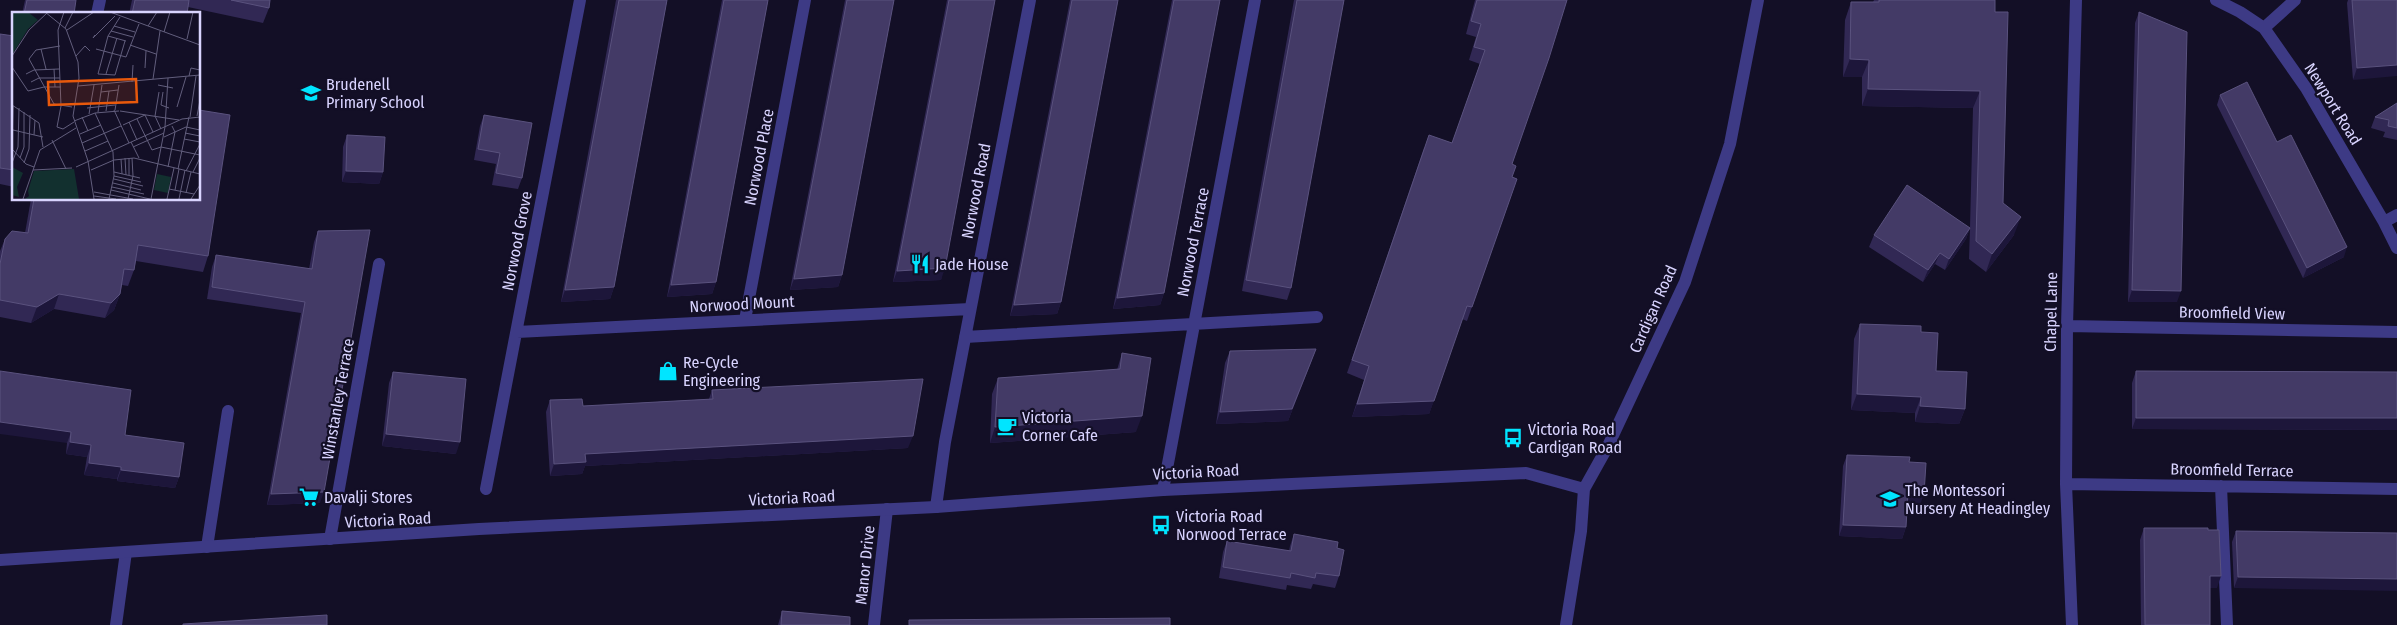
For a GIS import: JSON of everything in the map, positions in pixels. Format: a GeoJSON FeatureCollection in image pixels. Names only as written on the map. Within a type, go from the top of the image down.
{"type":"FeatureCollection","features":[{"type":"Feature","properties":{"kind":"street","name":"Norwood Grove"},"geometry":{"type":"LineString","coordinates":[[486,489],[580,0]]}},
{"type":"Feature","properties":{"kind":"street","name":"Norwood Place"},"geometry":{"type":"LineString","coordinates":[[745,320],[805,0]]}},
{"type":"Feature","properties":{"kind":"street","name":"Norwood Road"},"geometry":{"type":"LineString","coordinates":[[936,507],[945,442],[1030,0]]}},
{"type":"Feature","properties":{"kind":"street","name":"Norwood Terrace"},"geometry":{"type":"LineString","coordinates":[[1163,490],[1255,0]]}},
{"type":"Feature","properties":{"kind":"street","name":"Cardigan Road"},"geometry":{"type":"LineString","coordinates":[[1566,625],[1580,531],[1584,489],[1608,446],[1685,282],[1730,144],[1758,0]]}},
{"type":"Feature","properties":{"kind":"street","name":"Chapel Lane"},"geometry":{"type":"LineString","coordinates":[[2072,625],[2066,484],[2067,326],[2076,0]]}},
{"type":"Feature","properties":{"kind":"street","name":"Newport Road"},"geometry":{"type":"LineString","coordinates":[[2216,0],[2240,12],[2264,28],[2306,88],[2384,222],[2397,248]]}},
{"type":"Feature","properties":{"kind":"street"},"geometry":{"type":"LineString","coordinates":[[2264,28],[2295,0]]}},
{"type":"Feature","properties":{"kind":"street"},"geometry":{"type":"LineString","coordinates":[[2384,222],[2397,215]]}},
{"type":"Feature","properties":{"kind":"street","name":"Winstanley Terrace"},"geometry":{"type":"LineString","coordinates":[[330,539],[379,264]]}},
{"type":"Feature","properties":{"kind":"street","name":"Norwood Mount"},"geometry":{"type":"LineString","coordinates":[[517,332],[970,309]]}},
{"type":"Feature","properties":{"kind":"street"},"geometry":{"type":"LineString","coordinates":[[965,337],[1317,316]]}},
{"type":"Feature","properties":{"kind":"street","name":"Broomfield View"},"geometry":{"type":"LineString","coordinates":[[2067,326],[2397,332]]}},
{"type":"Feature","properties":{"kind":"street"},"geometry":{"type":"LineString","coordinates":[[207,547],[228,411]]}},
{"type":"Feature","properties":{"kind":"street","name":"Victoria Road"},"geometry":{"type":"LineString","coordinates":[[0,560],[330,539],[936,507],[1163,490],[1526,473],[1584,489]]}},
{"type":"Feature","properties":{"kind":"street","name":"Broomfield Terrace"},"geometry":{"type":"LineString","coordinates":[[2066,484],[2397,489]]}},
{"type":"Feature","properties":{"kind":"street"},"geometry":{"type":"LineString","coordinates":[[2221,486],[2227,625]]}},
{"type":"Feature","properties":{"kind":"street","name":"Manor Drive"},"geometry":{"type":"LineString","coordinates":[[874,625],[887,509]]}},
{"type":"Feature","properties":{"kind":"street"},"geometry":{"type":"LineString","coordinates":[[116,625],[126,552]]}},
{"type":"Feature","properties":{"kind":"building"},"geometry":{"type":"Polygon","coordinates":[[[27,0],[76,0],[74,12],[24,12],[27,0]]]}},
{"type":"Feature","properties":{"kind":"building"},"geometry":{"type":"Polygon","coordinates":[[[135,0],[189,0],[187,12],[132,12],[135,0]]]}},
{"type":"Feature","properties":{"kind":"building"},"geometry":{"type":"Polygon","coordinates":[[[231,0],[270,0],[269,8],[231,0]]]}},
{"type":"Feature","properties":{"kind":"building"},"geometry":{"type":"Polygon","coordinates":[[[619,0],[667,0],[614,287],[565,290],[619,0]]]}},
{"type":"Feature","properties":{"kind":"building"},"geometry":{"type":"Polygon","coordinates":[[[724,0],[768,0],[716,282],[671,285],[724,0]]]}},
{"type":"Feature","properties":{"kind":"building"},"geometry":{"type":"Polygon","coordinates":[[[847,0],[894,0],[842,275],[794,279],[847,0]]]}},
{"type":"Feature","properties":{"kind":"building"},"geometry":{"type":"Polygon","coordinates":[[[949,0],[995,0],[945,268],[897,271],[949,0]]]}},
{"type":"Feature","properties":{"kind":"building"},"geometry":{"type":"Polygon","coordinates":[[[1072,0],[1118,0],[1061,302],[1014,305],[1072,0]]]}},
{"type":"Feature","properties":{"kind":"building"},"geometry":{"type":"Polygon","coordinates":[[[1174,0],[1220,0],[1164,293],[1117,298],[1174,0]]]}},
{"type":"Feature","properties":{"kind":"building"},"geometry":{"type":"Polygon","coordinates":[[[1297,0],[1344,0],[1291,288],[1246,280],[1297,0]]]}},
{"type":"Feature","properties":{"kind":"building"},"geometry":{"type":"Polygon","coordinates":[[[1477,0],[1567,0],[1512,164],[1516,166],[1512,177],[1517,179],[1472,307],[1467,306],[1434,401],[1357,404],[1369,366],[1352,360],[1429,135],[1452,143],[1485,50],[1474,47],[1481,24],[1471,21],[1477,0]]]}},
{"type":"Feature","properties":{"kind":"building"},"geometry":{"type":"Polygon","coordinates":[[[1879,0],[1995,0],[1995,12],[2008,12],[2003,203],[2021,217],[1992,254],[1976,241],[1980,91],[1868,89],[1869,60],[1850,59],[1851,2],[1879,2],[1879,0]]]}},
{"type":"Feature","properties":{"kind":"building"},"geometry":{"type":"Polygon","coordinates":[[[2352,0],[2397,0],[2397,65],[2357,68],[2352,0]]]}},
{"type":"Feature","properties":{"kind":"building"},"geometry":{"type":"Polygon","coordinates":[[[2139,12],[2187,32],[2181,291],[2132,290],[2139,12]]]}},
{"type":"Feature","properties":{"kind":"building"},"geometry":{"type":"Polygon","coordinates":[[[0,34],[12,36],[12,170],[0,168],[0,34]]]}},
{"type":"Feature","properties":{"kind":"building"},"geometry":{"type":"Polygon","coordinates":[[[2247,82],[2277,142],[2291,135],[2347,247],[2307,268],[2220,95],[2247,82]]]}},
{"type":"Feature","properties":{"kind":"building"},"geometry":{"type":"Polygon","coordinates":[[[2397,103],[2397,128],[2388,126],[2389,120],[2375,117],[2397,103]]]}},
{"type":"Feature","properties":{"kind":"building"},"geometry":{"type":"Polygon","coordinates":[[[200,110],[230,115],[208,256],[138,245],[134,270],[124,269],[120,294],[111,303],[59,294],[37,307],[0,300],[0,264],[5,239],[12,231],[28,233],[34,200],[200,200],[200,110]]]}},
{"type":"Feature","properties":{"kind":"building"},"geometry":{"type":"Polygon","coordinates":[[[484,115],[532,123],[522,178],[496,173],[500,153],[478,149],[484,115]]]}},
{"type":"Feature","properties":{"kind":"building"},"geometry":{"type":"Polygon","coordinates":[[[347,135],[385,137],[383,172],[346,171],[347,135]]]}},
{"type":"Feature","properties":{"kind":"building"},"geometry":{"type":"Polygon","coordinates":[[[1907,185],[1970,228],[1949,259],[1940,253],[1928,270],[1874,235],[1907,185]]]}},
{"type":"Feature","properties":{"kind":"building"},"geometry":{"type":"Polygon","coordinates":[[[370,230],[324,492],[271,494],[305,302],[212,287],[216,255],[312,269],[318,231],[370,230]]]}},
{"type":"Feature","properties":{"kind":"building"},"geometry":{"type":"Polygon","coordinates":[[[1860,324],[1921,326],[1921,332],[1938,333],[1936,371],[1967,372],[1965,409],[1920,406],[1921,397],[1857,394],[1860,324]]]}},
{"type":"Feature","properties":{"kind":"building"},"geometry":{"type":"Polygon","coordinates":[[[1316,349],[1292,409],[1220,412],[1230,351],[1316,349]]]}},
{"type":"Feature","properties":{"kind":"building"},"geometry":{"type":"Polygon","coordinates":[[[1122,353],[1151,358],[1142,416],[995,427],[998,378],[1120,369],[1122,353]]]}},
{"type":"Feature","properties":{"kind":"building"},"geometry":{"type":"Polygon","coordinates":[[[0,371],[131,390],[125,435],[184,443],[179,477],[121,470],[121,467],[89,463],[91,445],[70,442],[71,432],[0,422],[0,371]]]}},
{"type":"Feature","properties":{"kind":"building"},"geometry":{"type":"Polygon","coordinates":[[[2136,371],[2397,372],[2397,418],[2136,418],[2136,371]]]}},
{"type":"Feature","properties":{"kind":"building"},"geometry":{"type":"Polygon","coordinates":[[[393,372],[466,379],[460,442],[386,434],[393,372]]]}},
{"type":"Feature","properties":{"kind":"building"},"geometry":{"type":"Polygon","coordinates":[[[923,379],[913,436],[585,454],[586,462],[554,464],[550,400],[582,399],[583,406],[713,399],[712,390],[923,379]]]}},
{"type":"Feature","properties":{"kind":"building","name":"The Montessori Nursery At Headingley"},"geometry":{"type":"Polygon","coordinates":[[[1847,455],[1910,457],[1909,462],[1926,463],[1924,494],[1908,493],[1906,527],[1843,525],[1847,455]]]}},
{"type":"Feature","properties":{"kind":"building"},"geometry":{"type":"Polygon","coordinates":[[[2144,528],[2208,528],[2208,530],[2219,530],[2221,576],[2210,576],[2210,625],[2145,625],[2144,528]]]}},
{"type":"Feature","properties":{"kind":"building"},"geometry":{"type":"Polygon","coordinates":[[[2236,531],[2397,533],[2397,579],[2238,577],[2236,531]]]}},
{"type":"Feature","properties":{"kind":"building"},"geometry":{"type":"Polygon","coordinates":[[[1294,534],[1338,542],[1337,548],[1344,550],[1339,576],[1316,573],[1315,578],[1291,573],[1290,578],[1223,567],[1227,541],[1291,551],[1294,534]]]}},
{"type":"Feature","properties":{"kind":"building"},"geometry":{"type":"Polygon","coordinates":[[[782,611],[850,617],[850,625],[781,625],[782,611]]]}},
{"type":"Feature","properties":{"kind":"building"},"geometry":{"type":"Polygon","coordinates":[[[327,615],[327,625],[183,625],[183,624],[327,615]]]}},
{"type":"Feature","properties":{"kind":"building"},"geometry":{"type":"Polygon","coordinates":[[[1170,618],[1170,625],[909,625],[909,620],[1170,618]]]}},
{"type":"Feature","properties":{"kind":"place","name":"Brudenell Primary School"},"geometry":{"type":"Point","coordinates":[311,93]}},
{"type":"Feature","properties":{"kind":"place","name":"Jade House"},"geometry":{"type":"Point","coordinates":[920,264]}},
{"type":"Feature","properties":{"kind":"place","name":"Re-Cycle Engineering"},"geometry":{"type":"Point","coordinates":[668,371]}},
{"type":"Feature","properties":{"kind":"place","name":"Victoria Corner Cafe"},"geometry":{"type":"Point","coordinates":[1007,426]}},
{"type":"Feature","properties":{"kind":"place","name":"Victoria Road Cardigan Road"},"geometry":{"type":"Point","coordinates":[1513,438]}},
{"type":"Feature","properties":{"kind":"place","name":"Davalji Stores"},"geometry":{"type":"Point","coordinates":[309,497]}},
{"type":"Feature","properties":{"kind":"place","name":"The Montessori Nursery At Headingley"},"geometry":{"type":"Point","coordinates":[1890,499]}},
{"type":"Feature","properties":{"kind":"place","name":"Victoria Road Norwood Terrace"},"geometry":{"type":"Point","coordinates":[1161,525]}}]}
